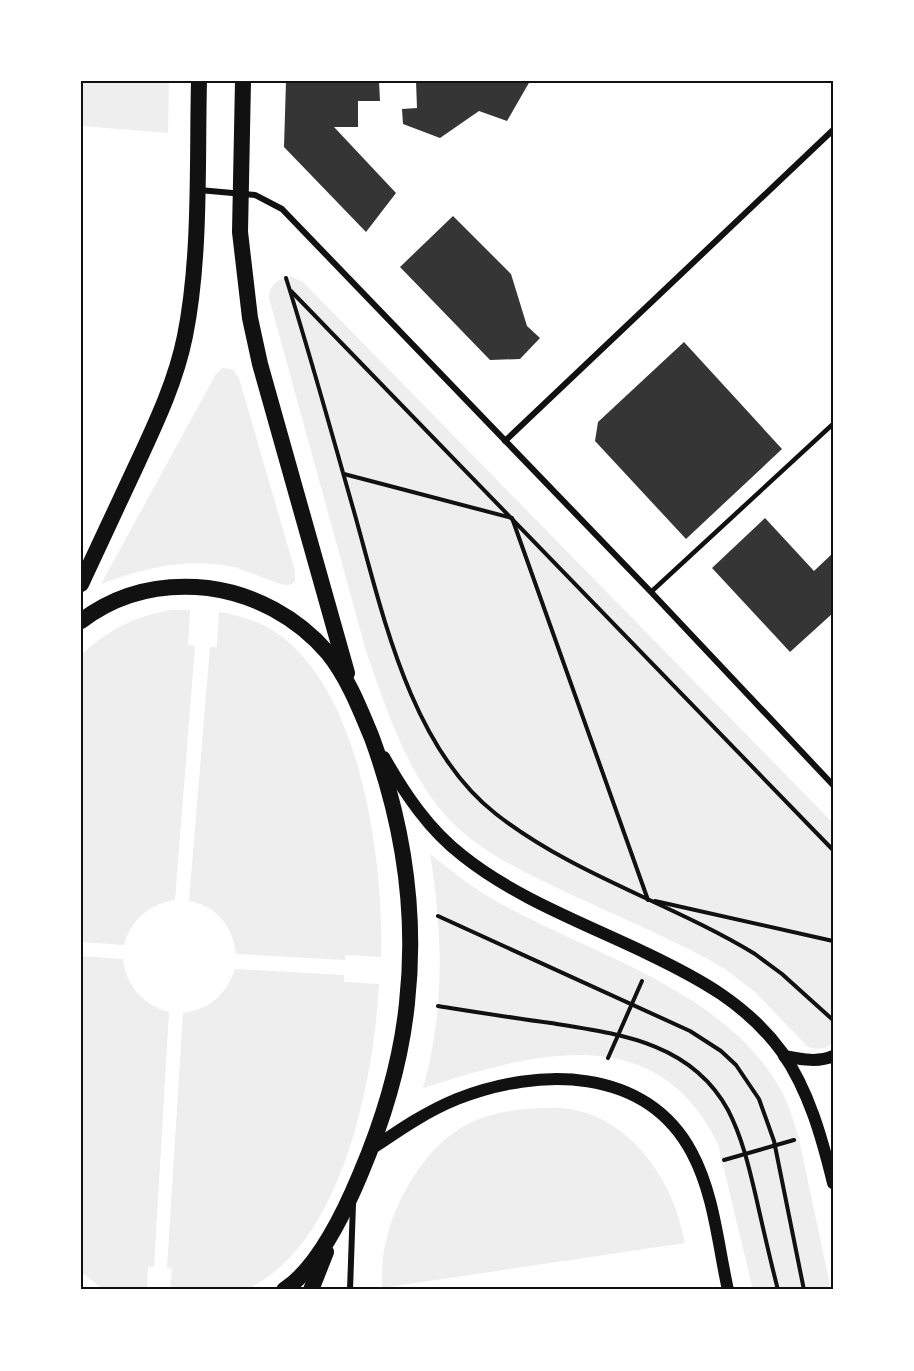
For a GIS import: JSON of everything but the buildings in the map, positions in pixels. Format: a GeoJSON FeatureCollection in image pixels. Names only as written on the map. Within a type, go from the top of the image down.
{"type":"FeatureCollection","features":[{"type":"Feature","properties":{"kind":"highway"},"geometry":{"type":"LineString","coordinates":[[81,584],[156,422],[173,381],[185,337],[191,293],[199,81]]}},
{"type":"Feature","properties":{"kind":"highway"},"geometry":{"type":"LineString","coordinates":[[243,81],[240,232],[244,276],[253,330],[260,364],[352,691],[382,766],[393,805],[402,849],[409,910],[410,958],[407,1004],[398,1055],[385,1106],[354,1191],[334,1231],[311,1290]]}},
{"type":"Feature","properties":{"kind":"highway"},"geometry":{"type":"LineString","coordinates":[[81,621],[96,610],[124,597],[157,588],[187,586],[222,590],[252,597],[306,631],[328,654],[352,691]]}},
{"type":"Feature","properties":{"kind":"highway"},"geometry":{"type":"LineString","coordinates":[[284,1290],[310,1264],[334,1231]]}},
{"type":"Feature","properties":{"kind":"main road"},"geometry":{"type":"LineString","coordinates":[[368,729],[412,804],[462,855],[521,893],[707,983],[745,1012],[784,1056],[805,1094],[819,1131],[833,1183]]}},
{"type":"Feature","properties":{"kind":"main road"},"geometry":{"type":"LineString","coordinates":[[784,1056],[804,1060],[833,1056]]}},
{"type":"Feature","properties":{"kind":"main road"},"geometry":{"type":"LineString","coordinates":[[370,1150],[436,1108],[476,1092],[518,1083],[559,1079],[594,1081],[611,1086],[649,1104],[666,1117],[680,1133],[691,1151],[706,1191],[728,1290]]}},
{"type":"Feature","properties":{"kind":"street"},"geometry":{"type":"LineString","coordinates":[[505,441],[833,130]]}},
{"type":"Feature","properties":{"kind":"street"},"geometry":{"type":"LineString","coordinates":[[196,190],[255,195],[282,209],[651,592],[833,785]]}},
{"type":"Feature","properties":{"kind":"street"},"geometry":{"type":"LineString","coordinates":[[350,1290],[354,1191]]}},
{"type":"Feature","properties":{"kind":"lane"},"geometry":{"type":"LineString","coordinates":[[651,592],[833,424]]}},
{"type":"Feature","properties":{"kind":"path"},"geometry":{"type":"LineString","coordinates":[[286,278],[398,661],[420,711],[458,777],[495,813],[538,844],[755,954],[782,974],[833,1020]]}},
{"type":"Feature","properties":{"kind":"path"},"geometry":{"type":"LineString","coordinates":[[290,290],[833,850]]}},
{"type":"Feature","properties":{"kind":"path"},"geometry":{"type":"LineString","coordinates":[[344,474],[512,518]]}},
{"type":"Feature","properties":{"kind":"path"},"geometry":{"type":"LineString","coordinates":[[512,518],[648,900]]}},
{"type":"Feature","properties":{"kind":"path"},"geometry":{"type":"LineString","coordinates":[[648,900],[833,941]]}},
{"type":"Feature","properties":{"kind":"path"},"geometry":{"type":"LineString","coordinates":[[438,916],[690,1031],[721,1051],[736,1065],[759,1099],[775,1146],[804,1290]]}},
{"type":"Feature","properties":{"kind":"path"},"geometry":{"type":"LineString","coordinates":[[608,1058],[645,975]]}},
{"type":"Feature","properties":{"kind":"path"},"geometry":{"type":"LineString","coordinates":[[723,1160],[799,1139]]}},
{"type":"Feature","properties":{"kind":"shaded area"},"geometry":{"type":"Polygon","coordinates":[[[81,81],[169,81],[168,133],[81,126],[81,81]]]}},
{"type":"Feature","properties":{"kind":"shaded area"},"geometry":{"type":"Polygon","coordinates":[[[292,277],[303,282],[833,823],[833,1043],[821,1049],[808,1047],[755,992],[725,969],[658,934],[504,861],[458,828],[431,797],[398,737],[366,651],[269,298],[273,285],[292,277]]]}},
{"type":"Feature","properties":{"kind":"shaded area"},"geometry":{"type":"Polygon","coordinates":[[[222,368],[232,369],[239,378],[295,571],[295,581],[290,585],[283,585],[234,567],[200,563],[149,569],[101,584],[216,374],[222,368]]]}},
{"type":"Feature","properties":{"kind":"shaded area"},"geometry":{"type":"Polygon","coordinates":[[[171,610],[190,610],[188,645],[195,646],[175,900],[157,905],[142,915],[131,928],[124,945],[81,942],[81,655],[101,638],[123,625],[171,610]]]}},
{"type":"Feature","properties":{"kind":"shaded area"},"geometry":{"type":"Polygon","coordinates":[[[219,612],[267,627],[299,652],[325,687],[345,729],[360,776],[371,824],[378,872],[381,957],[345,955],[345,960],[236,954],[231,935],[222,919],[208,908],[189,901],[210,647],[217,647],[219,612]]]}},
{"type":"Feature","properties":{"kind":"shaded area"},"geometry":{"type":"Polygon","coordinates":[[[430,854],[495,901],[615,959],[688,998],[721,1022],[751,1049],[775,1080],[792,1116],[799,1139],[831,1290],[753,1290],[718,1144],[692,1103],[661,1076],[626,1061],[587,1055],[547,1057],[506,1064],[423,1088],[435,1030],[440,971],[437,913],[430,854]]]}},
{"type":"Feature","properties":{"kind":"shaded area"},"geometry":{"type":"Polygon","coordinates":[[[81,956],[123,959],[128,978],[137,993],[151,1005],[169,1012],[154,1267],[148,1267],[147,1290],[104,1290],[81,1272],[81,956]]]}},
{"type":"Feature","properties":{"kind":"shaded area"},"geometry":{"type":"Polygon","coordinates":[[[235,969],[344,975],[344,982],[379,984],[370,1065],[347,1155],[330,1198],[307,1236],[280,1267],[247,1289],[170,1290],[172,1269],[167,1268],[183,1013],[201,1008],[216,999],[227,986],[235,969]]]}},
{"type":"Feature","properties":{"kind":"shaded area"},"geometry":{"type":"Polygon","coordinates":[[[537,1108],[566,1108],[588,1114],[621,1131],[647,1158],[668,1190],[685,1243],[382,1288],[382,1269],[387,1237],[405,1190],[424,1161],[448,1137],[470,1123],[498,1114],[537,1108]]]}}]}
